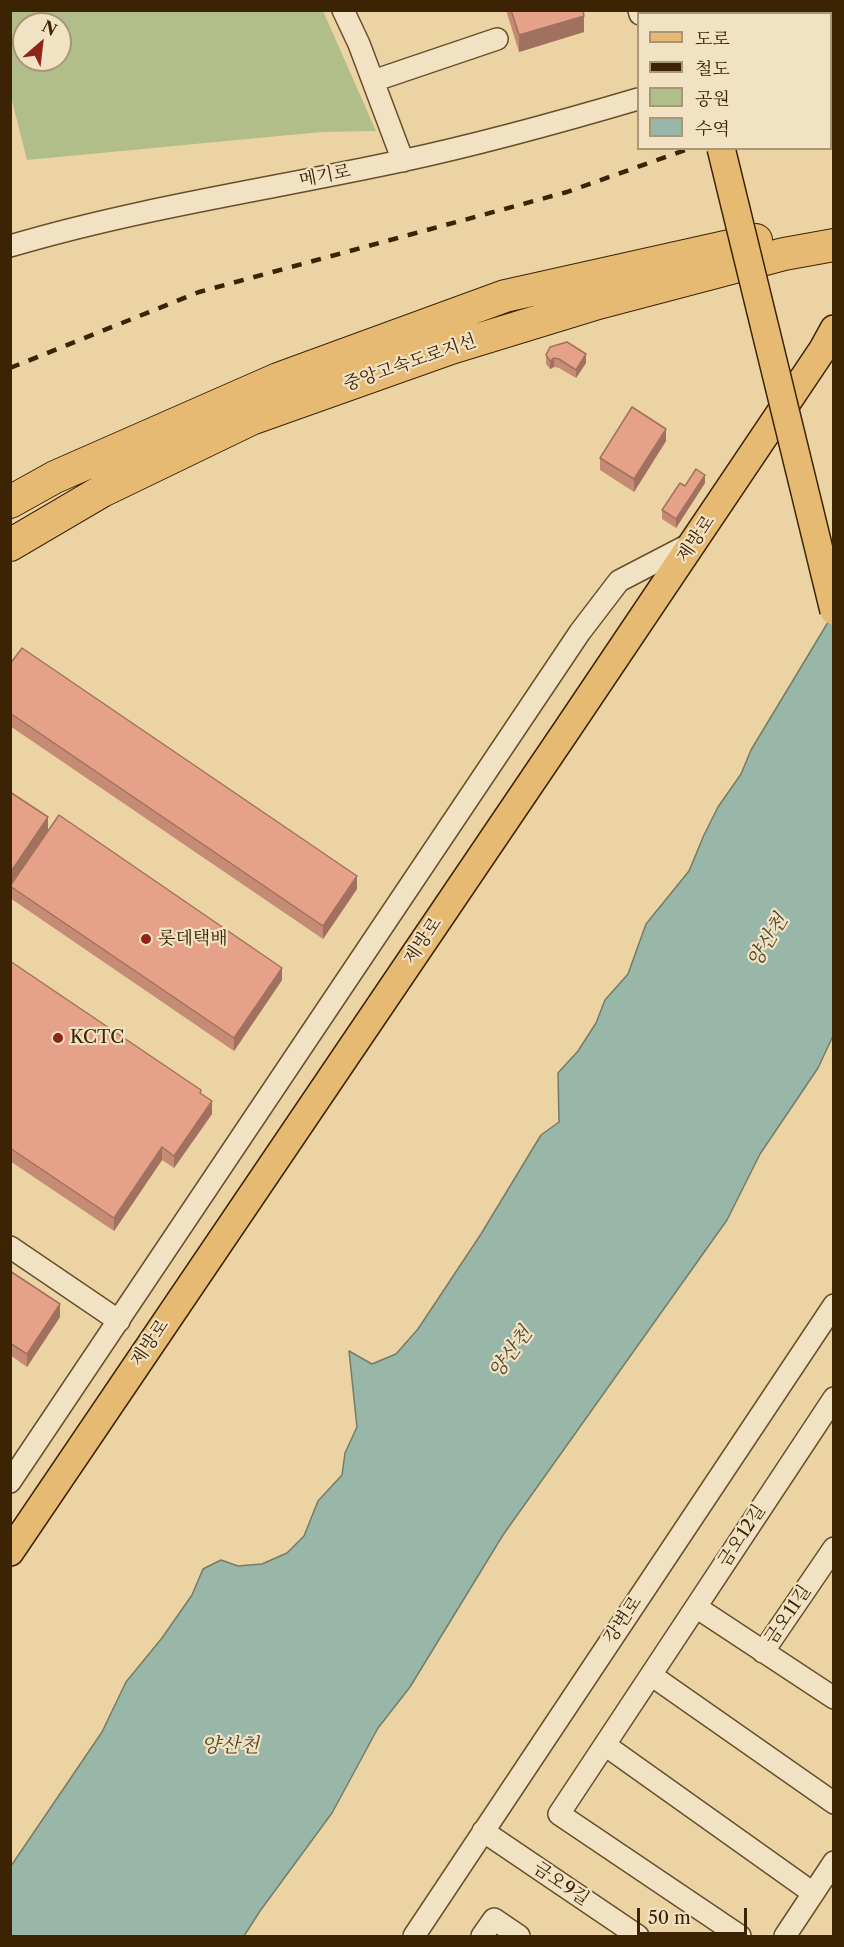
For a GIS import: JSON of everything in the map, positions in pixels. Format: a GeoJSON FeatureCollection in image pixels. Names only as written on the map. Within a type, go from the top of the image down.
{"type":"FeatureCollection","features":[{"type":"Feature","properties":{"kind":"highway","name":"중앙고속도로지선"},"geometry":{"type":"LineString","coordinates":[[10,545],[102,491],[251,419],[452,348],[784,244],[834,224]]}},
{"type":"Feature","properties":{"kind":"highway","name":"중앙고속도로지선"},"geometry":{"type":"LineString","coordinates":[[10,502],[55,477],[278,380],[505,296],[784,244],[834,245]]}},
{"type":"Feature","properties":{"kind":"main road"},"geometry":{"type":"LineString","coordinates":[[721,150],[834,611]]}},
{"type":"Feature","properties":{"kind":"main road","name":"제방로"},"geometry":{"type":"LineString","coordinates":[[10,1552],[695,541],[834,329]]}},
{"type":"Feature","properties":{"kind":"street"},"geometry":{"type":"LineString","coordinates":[[343,10],[403,161]]}},
{"type":"Feature","properties":{"kind":"street"},"geometry":{"type":"LineString","coordinates":[[373,81],[497,39]]}},
{"type":"Feature","properties":{"kind":"street","name":"메기로"},"geometry":{"type":"LineString","coordinates":[[10,246],[133,215],[403,161],[631,101]]}},
{"type":"Feature","properties":{"kind":"street"},"geometry":{"type":"LineString","coordinates":[[10,1482],[580,632],[619,581],[695,541]]}},
{"type":"Feature","properties":{"kind":"street"},"geometry":{"type":"LineString","coordinates":[[10,1247],[119,1321]]}},
{"type":"Feature","properties":{"kind":"street","name":"강변로"},"geometry":{"type":"LineString","coordinates":[[414,1936],[834,1305]]}},
{"type":"Feature","properties":{"kind":"street","name":"금오12길"},"geometry":{"type":"LineString","coordinates":[[740,1936],[559,1814],[834,1398]]}},
{"type":"Feature","properties":{"kind":"street","name":"금오11길"},"geometry":{"type":"LineString","coordinates":[[763,1652],[834,1548]]}},
{"type":"Feature","properties":{"kind":"street","name":"금오11길"},"geometry":{"type":"LineString","coordinates":[[696,1607],[833,1696]]}},
{"type":"Feature","properties":{"kind":"street"},"geometry":{"type":"LineString","coordinates":[[651,1675],[834,1803]]}},
{"type":"Feature","properties":{"kind":"street"},"geometry":{"type":"LineString","coordinates":[[605,1745],[813,1893]]}},
{"type":"Feature","properties":{"kind":"street","name":"금오9길"},"geometry":{"type":"LineString","coordinates":[[483,1831],[638,1936]]}},
{"type":"Feature","properties":{"kind":"street"},"geometry":{"type":"LineString","coordinates":[[785,1936],[834,1862]]}},
{"type":"Feature","properties":{"kind":"street"},"geometry":{"type":"LineString","coordinates":[[482,1936],[494,1919],[519,1936]]}},
{"type":"Feature","properties":{"kind":"green space"},"geometry":{"type":"Polygon","coordinates":[[[10,11],[323,11],[376,131],[321,132],[27,160],[11,97],[10,11]]]}},
{"type":"Feature","properties":{"kind":"water","name":"양산천"},"geometry":{"type":"Polygon","coordinates":[[[833,614],[833,1036],[818,1068],[760,1154],[727,1220],[503,1535],[410,1687],[378,1728],[332,1813],[244,1936],[11,1936],[11,1866],[102,1732],[126,1682],[162,1638],[192,1595],[203,1569],[221,1560],[238,1566],[262,1564],[287,1553],[304,1536],[318,1501],[342,1475],[345,1453],[357,1427],[349,1351],[372,1364],[396,1354],[418,1329],[481,1234],[541,1135],[559,1122],[558,1073],[578,1051],[596,1023],[605,1000],[628,974],[646,924],[689,871],[718,807],[741,774],[751,750],[833,614]]]}},
{"type":"Feature","properties":{"kind":"building"},"geometry":{"type":"Polygon","coordinates":[[[511,10],[583,10],[584,16],[519,35],[511,10]]]}},
{"type":"Feature","properties":{"kind":"building"},"geometry":{"type":"Polygon","coordinates":[[[567,342],[586,354],[576,370],[559,359],[554,358],[550,361],[546,355],[550,347],[567,342]]]}},
{"type":"Feature","properties":{"kind":"building"},"geometry":{"type":"Polygon","coordinates":[[[632,407],[666,429],[634,479],[600,458],[632,407]]]}},
{"type":"Feature","properties":{"kind":"building"},"geometry":{"type":"Polygon","coordinates":[[[696,469],[705,475],[676,519],[662,510],[680,483],[685,486],[696,469]]]}},
{"type":"Feature","properties":{"kind":"building"},"geometry":{"type":"Polygon","coordinates":[[[22,648],[357,876],[323,926],[10,713],[10,664],[22,648]]]}},
{"type":"Feature","properties":{"kind":"building"},"geometry":{"type":"Polygon","coordinates":[[[10,792],[48,817],[10,873],[10,792]]]}},
{"type":"Feature","properties":{"kind":"building","name":"롯데택배"},"geometry":{"type":"Polygon","coordinates":[[[59,815],[282,968],[234,1038],[10,886],[59,815]]]}},
{"type":"Feature","properties":{"kind":"building","name":"KCTC"},"geometry":{"type":"Polygon","coordinates":[[[10,961],[201,1090],[200,1093],[212,1101],[174,1156],[162,1147],[114,1218],[10,1148],[10,961]]]}},
{"type":"Feature","properties":{"kind":"building"},"geometry":{"type":"Polygon","coordinates":[[[10,1271],[60,1304],[27,1354],[10,1343],[10,1271]]]}},
{"type":"Feature","properties":{"kind":"railway"},"geometry":{"type":"LineString","coordinates":[[10,368],[199,292],[567,192],[685,150]]}},
{"type":"Feature","properties":{"kind":"place","name":"롯데택배"},"geometry":{"type":"Point","coordinates":[146,939]}},
{"type":"Feature","properties":{"kind":"place","name":"KCTC"},"geometry":{"type":"Point","coordinates":[58,1038]}}]}
